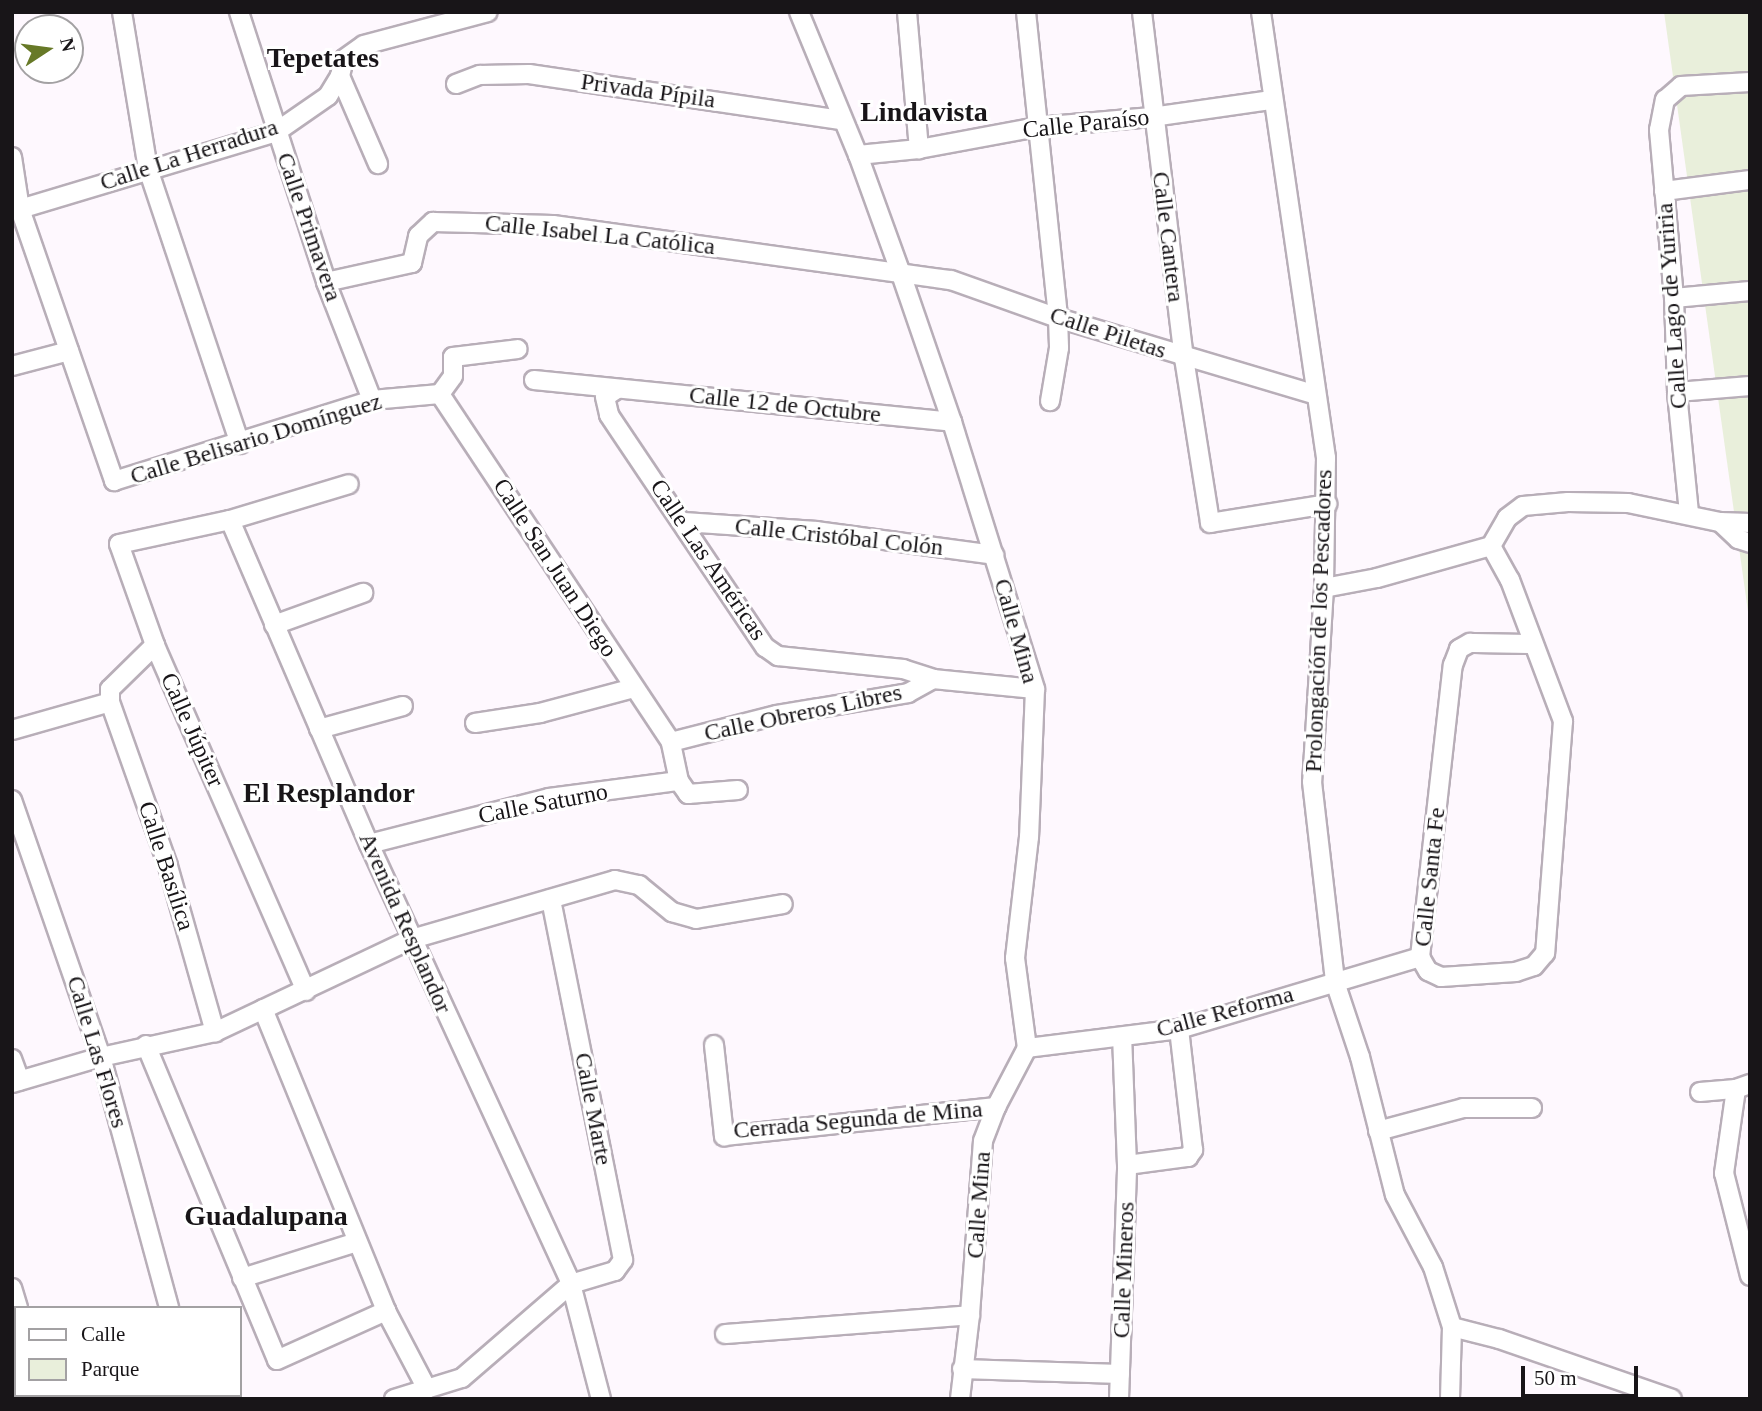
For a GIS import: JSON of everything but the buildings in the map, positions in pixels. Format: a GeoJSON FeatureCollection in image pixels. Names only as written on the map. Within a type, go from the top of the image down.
{"type":"FeatureCollection","features":[{"type":"Feature","properties":{"kind":"street"},"geometry":{"type":"LineString","coordinates":[[122,12],[148,169],[240,444]]}},
{"type":"Feature","properties":{"kind":"street","name":"Calle Primavera"},"geometry":{"type":"LineString","coordinates":[[239,12],[326,282],[372,400]]}},
{"type":"Feature","properties":{"kind":"street","name":"Calle La Herradura"},"geometry":{"type":"LineString","coordinates":[[20,209],[276,132],[328,96],[340,76],[344,59],[364,45],[488,12]]}},
{"type":"Feature","properties":{"kind":"street","name":"Calle Mina"},"geometry":{"type":"LineString","coordinates":[[799,12],[841,120],[859,155],[900,271],[952,422],[1035,689],[1029,837],[1015,958],[1027,1048],[996,1107],[983,1141],[970,1315],[960,1399]]}},
{"type":"Feature","properties":{"kind":"street"},"geometry":{"type":"LineString","coordinates":[[907,12],[919,149]]}},
{"type":"Feature","properties":{"kind":"street"},"geometry":{"type":"LineString","coordinates":[[1026,12],[1058,318],[1059,348],[1050,401]]}},
{"type":"Feature","properties":{"kind":"street","name":"Calle Cantera"},"geometry":{"type":"LineString","coordinates":[[1142,12],[1184,358],[1210,523],[1328,504]]}},
{"type":"Feature","properties":{"kind":"street","name":"Prolongación de los Pescadores"},"geometry":{"type":"LineString","coordinates":[[1261,12],[1326,458],[1328,504],[1312,782],[1335,982],[1360,1057],[1395,1195],[1433,1267],[1452,1327],[1450,1399]]}},
{"type":"Feature","properties":{"kind":"street","name":"Privada Pípila"},"geometry":{"type":"LineString","coordinates":[[456,84],[480,75],[528,74],[841,120]]}},
{"type":"Feature","properties":{"kind":"street"},"geometry":{"type":"LineString","coordinates":[[340,76],[377,164]]}},
{"type":"Feature","properties":{"kind":"street","name":"Calle Lago de Yuriria"},"geometry":{"type":"LineString","coordinates":[[1689,513],[1677,391],[1674,298],[1659,130],[1665,100],[1681,86],[1750,82]]}},
{"type":"Feature","properties":{"kind":"street","name":"Calle Paraíso"},"geometry":{"type":"LineString","coordinates":[[859,155],[919,149],[1038,127],[1153,117],[1272,100]]}},
{"type":"Feature","properties":{"kind":"street"},"geometry":{"type":"LineString","coordinates":[[12,157],[20,209],[69,351],[12,366]]}},
{"type":"Feature","properties":{"kind":"street"},"geometry":{"type":"LineString","coordinates":[[1664,191],[1750,180]]}},
{"type":"Feature","properties":{"kind":"street","name":"Calle Isabel La Católica"},"geometry":{"type":"LineString","coordinates":[[326,282],[412,263],[418,236],[433,222],[443,221],[553,225],[900,271]]}},
{"type":"Feature","properties":{"kind":"street","name":"Calle Piletas"},"geometry":{"type":"LineString","coordinates":[[900,271],[951,280],[1184,358],[1316,395]]}},
{"type":"Feature","properties":{"kind":"street"},"geometry":{"type":"LineString","coordinates":[[1674,298],[1750,291]]}},
{"type":"Feature","properties":{"kind":"street"},"geometry":{"type":"LineString","coordinates":[[440,394],[453,376],[453,357],[518,349]]}},
{"type":"Feature","properties":{"kind":"street","name":"Calle Belisario Domínguez"},"geometry":{"type":"LineString","coordinates":[[69,351],[114,481],[240,444],[372,400],[440,394]]}},
{"type":"Feature","properties":{"kind":"street","name":"Calle 12 de Octubre"},"geometry":{"type":"LineString","coordinates":[[534,380],[952,422]]}},
{"type":"Feature","properties":{"kind":"street"},"geometry":{"type":"LineString","coordinates":[[1677,391],[1750,386]]}},
{"type":"Feature","properties":{"kind":"street","name":"Calle Las Américas"},"geometry":{"type":"LineString","coordinates":[[617,389],[607,393],[603,401],[605,408],[684,522],[765,647],[778,656],[903,669],[933,678],[1035,689]]}},
{"type":"Feature","properties":{"kind":"street","name":"Calle San Juan Diego"},"geometry":{"type":"LineString","coordinates":[[440,394],[671,742]]}},
{"type":"Feature","properties":{"kind":"street"},"geometry":{"type":"LineString","coordinates":[[230,520],[349,484]]}},
{"type":"Feature","properties":{"kind":"street"},"geometry":{"type":"LineString","coordinates":[[1324,588],[1377,578],[1492,546],[1507,518],[1523,506],[1568,502],[1628,503],[1689,513],[1720,522],[1750,523]]}},
{"type":"Feature","properties":{"kind":"street","name":"Calle Júpiter"},"geometry":{"type":"LineString","coordinates":[[230,520],[119,544],[155,645],[306,991]]}},
{"type":"Feature","properties":{"kind":"street","name":"Avenida Resplandor"},"geometry":{"type":"LineString","coordinates":[[230,520],[369,844],[571,1284],[601,1399]]}},
{"type":"Feature","properties":{"kind":"street","name":"Calle Cristóbal Colón"},"geometry":{"type":"LineString","coordinates":[[684,522],[817,531],[994,555]]}},
{"type":"Feature","properties":{"kind":"street"},"geometry":{"type":"LineString","coordinates":[[1720,522],[1738,539],[1750,543]]}},
{"type":"Feature","properties":{"kind":"street"},"geometry":{"type":"LineString","coordinates":[[1492,546],[1510,580],[1533,644]]}},
{"type":"Feature","properties":{"kind":"street"},"geometry":{"type":"LineString","coordinates":[[274,625],[363,593]]}},
{"type":"Feature","properties":{"kind":"street","name":"Calle Santa Fe"},"geometry":{"type":"LineString","coordinates":[[1469,643],[1533,644],[1563,721],[1545,953],[1534,966],[1516,972],[1441,977],[1428,971],[1420,957],[1453,664],[1459,649],[1469,643]]}},
{"type":"Feature","properties":{"kind":"street"},"geometry":{"type":"LineString","coordinates":[[12,730],[110,702],[110,689],[155,645]]}},
{"type":"Feature","properties":{"kind":"street","name":"Calle Obreros Libres"},"geometry":{"type":"LineString","coordinates":[[671,742],[777,715],[908,693],[933,678]]}},
{"type":"Feature","properties":{"kind":"street"},"geometry":{"type":"LineString","coordinates":[[475,723],[540,713],[634,688]]}},
{"type":"Feature","properties":{"kind":"street","name":"Calle Basílica"},"geometry":{"type":"LineString","coordinates":[[110,702],[168,866],[215,1032]]}},
{"type":"Feature","properties":{"kind":"street"},"geometry":{"type":"LineString","coordinates":[[319,729],[403,706]]}},
{"type":"Feature","properties":{"kind":"street"},"geometry":{"type":"LineString","coordinates":[[671,742],[679,781],[688,794],[738,790]]}},
{"type":"Feature","properties":{"kind":"street","name":"Calle Saturno"},"geometry":{"type":"LineString","coordinates":[[369,844],[549,798],[679,781]]}},
{"type":"Feature","properties":{"kind":"street","name":"Calle Las Flores"},"geometry":{"type":"LineString","coordinates":[[12,800],[102,1056],[168,1306]]}},
{"type":"Feature","properties":{"kind":"street"},"geometry":{"type":"LineString","coordinates":[[12,1059],[16,1082],[102,1056],[215,1032],[412,939],[615,880],[639,885],[672,912],[696,919],[783,904]]}},
{"type":"Feature","properties":{"kind":"street","name":"Calle Marte"},"geometry":{"type":"LineString","coordinates":[[551,899],[623,1260],[615,1271],[571,1284]]}},
{"type":"Feature","properties":{"kind":"street","name":"Calle Reforma"},"geometry":{"type":"LineString","coordinates":[[1027,1048],[1179,1029],[1420,957]]}},
{"type":"Feature","properties":{"kind":"street"},"geometry":{"type":"LineString","coordinates":[[263,1009],[386,1311],[428,1389]]}},
{"type":"Feature","properties":{"kind":"street"},"geometry":{"type":"LineString","coordinates":[[1127,1166],[1188,1157],[1193,1150],[1179,1029]]}},
{"type":"Feature","properties":{"kind":"street","name":"Calle Mineros"},"geometry":{"type":"LineString","coordinates":[[1119,1399],[1127,1166],[1122,1037]]}},
{"type":"Feature","properties":{"kind":"street"},"geometry":{"type":"LineString","coordinates":[[146,1045],[278,1360],[386,1311]]}},
{"type":"Feature","properties":{"kind":"street","name":"Cerrada Segunda de Mina"},"geometry":{"type":"LineString","coordinates":[[714,1045],[724,1136],[996,1107]]}},
{"type":"Feature","properties":{"kind":"street"},"geometry":{"type":"LineString","coordinates":[[1700,1092],[1743,1086],[1724,1173],[1750,1276]]}},
{"type":"Feature","properties":{"kind":"street"},"geometry":{"type":"LineString","coordinates":[[1378,1131],[1463,1108],[1532,1108]]}},
{"type":"Feature","properties":{"kind":"street"},"geometry":{"type":"LineString","coordinates":[[242,1278],[357,1242]]}},
{"type":"Feature","properties":{"kind":"street"},"geometry":{"type":"LineString","coordinates":[[394,1399],[462,1378],[571,1284]]}},
{"type":"Feature","properties":{"kind":"street"},"geometry":{"type":"LineString","coordinates":[[12,1288],[17,1306]]}},
{"type":"Feature","properties":{"kind":"street"},"geometry":{"type":"LineString","coordinates":[[724,1334],[970,1315]]}},
{"type":"Feature","properties":{"kind":"street"},"geometry":{"type":"LineString","coordinates":[[1452,1327],[1499,1339],[1672,1399]]}},
{"type":"Feature","properties":{"kind":"street"},"geometry":{"type":"LineString","coordinates":[[962,1369],[1120,1374]]}},
{"type":"Feature","properties":{"kind":"green space"},"geometry":{"type":"Polygon","coordinates":[[[1664,12],[1750,12],[1750,626],[1664,12]]]}},
{"type":"Feature","properties":{"kind":"district","name":"Tepetates"},"geometry":{"type":"Point","coordinates":[323,58]}},
{"type":"Feature","properties":{"kind":"district","name":"Lindavista"},"geometry":{"type":"Point","coordinates":[924,112]}},
{"type":"Feature","properties":{"kind":"district","name":"El Resplandor"},"geometry":{"type":"Point","coordinates":[329,793]}},
{"type":"Feature","properties":{"kind":"district","name":"Guadalupana"},"geometry":{"type":"Point","coordinates":[266,1216]}}]}
